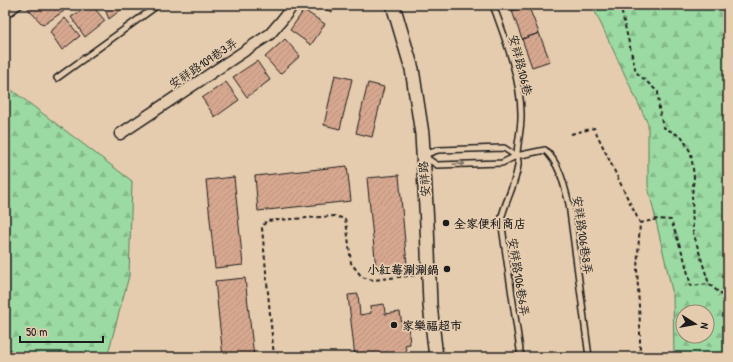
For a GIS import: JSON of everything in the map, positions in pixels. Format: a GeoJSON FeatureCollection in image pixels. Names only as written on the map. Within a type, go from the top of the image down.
{"type":"FeatureCollection","features":[{"type":"Feature","properties":{"kind":"street","name":"安祥路109巷3弄"},"geometry":{"type":"LineString","coordinates":[[120,134],[270,34],[293,5]]}},
{"type":"Feature","properties":{"kind":"street","name":"安祥路"},"geometry":{"type":"LineString","coordinates":[[393,5],[412,69],[422,134],[430,304],[436,357]]}},
{"type":"Feature","properties":{"kind":"lane"},"geometry":{"type":"LineString","coordinates":[[5,16],[20,5]]}},
{"type":"Feature","properties":{"kind":"lane"},"geometry":{"type":"LineString","coordinates":[[57,78],[158,5]]}},
{"type":"Feature","properties":{"kind":"lane","name":"安祥路106巷"},"geometry":{"type":"LineString","coordinates":[[493,5],[504,36],[520,94],[521,117],[516,156]]}},
{"type":"Feature","properties":{"kind":"lane"},"geometry":{"type":"LineString","coordinates":[[504,148],[516,156],[502,163],[437,165],[423,155],[438,150],[504,148]]}},
{"type":"Feature","properties":{"kind":"lane","name":"安祥路106巷8弄"},"geometry":{"type":"LineString","coordinates":[[516,156],[545,150],[553,157],[564,183],[569,204],[589,357]]}},
{"type":"Feature","properties":{"kind":"lane","name":"安祥路106巷6弄"},"geometry":{"type":"LineString","coordinates":[[516,156],[519,163],[501,220],[521,357]]}},
{"type":"Feature","properties":{"kind":"path"},"geometry":{"type":"LineString","coordinates":[[620,5],[636,72],[658,92],[659,109],[663,127],[682,136],[691,152],[694,178],[692,195],[693,232],[709,284],[728,300]]}},
{"type":"Feature","properties":{"kind":"path"},"geometry":{"type":"LineString","coordinates":[[571,134],[594,128],[640,223],[637,269],[640,357]]}},
{"type":"Feature","properties":{"kind":"path"},"geometry":{"type":"LineString","coordinates":[[274,357],[262,228],[266,221],[335,216],[345,219],[351,263],[362,277],[373,280],[429,274]]}},
{"type":"Feature","properties":{"kind":"path"},"geometry":{"type":"LineString","coordinates":[[640,223],[658,219],[671,220],[684,258],[691,286],[709,284]]}},
{"type":"Feature","properties":{"kind":"green space"},"geometry":{"type":"Polygon","coordinates":[[[592,5],[728,5],[728,357],[674,357],[673,295],[648,186],[648,124],[592,5]]]}},
{"type":"Feature","properties":{"kind":"green space"},"geometry":{"type":"Polygon","coordinates":[[[5,85],[132,181],[129,276],[107,357],[5,357],[5,85]]]}},
{"type":"Feature","properties":{"kind":"building"},"geometry":{"type":"Polygon","coordinates":[[[34,5],[60,5],[64,11],[43,25],[28,9],[34,5]]]}},
{"type":"Feature","properties":{"kind":"building"},"geometry":{"type":"Polygon","coordinates":[[[92,5],[105,21],[85,37],[71,17],[92,5]]]}},
{"type":"Feature","properties":{"kind":"building"},"geometry":{"type":"Polygon","coordinates":[[[103,5],[127,5],[109,19],[103,5]]]}},
{"type":"Feature","properties":{"kind":"building"},"geometry":{"type":"Polygon","coordinates":[[[312,5],[335,5],[332,12],[312,5]]]}},
{"type":"Feature","properties":{"kind":"building"},"geometry":{"type":"Polygon","coordinates":[[[509,5],[528,5],[512,11],[509,5]]]}},
{"type":"Feature","properties":{"kind":"building"},"geometry":{"type":"Polygon","coordinates":[[[528,5],[539,33],[522,39],[512,11],[528,5]]]}},
{"type":"Feature","properties":{"kind":"building"},"geometry":{"type":"Polygon","coordinates":[[[304,10],[325,24],[311,45],[290,30],[304,10]]]}},
{"type":"Feature","properties":{"kind":"building"},"geometry":{"type":"Polygon","coordinates":[[[65,18],[80,36],[62,50],[50,32],[65,18]]]}},
{"type":"Feature","properties":{"kind":"building"},"geometry":{"type":"Polygon","coordinates":[[[539,33],[550,61],[532,67],[522,39],[539,33]]]}},
{"type":"Feature","properties":{"kind":"building"},"geometry":{"type":"Polygon","coordinates":[[[285,39],[300,56],[280,74],[265,57],[285,39]]]}},
{"type":"Feature","properties":{"kind":"building"},"geometry":{"type":"Polygon","coordinates":[[[257,61],[270,80],[247,97],[233,77],[257,61]]]}},
{"type":"Feature","properties":{"kind":"building"},"geometry":{"type":"Polygon","coordinates":[[[335,75],[352,79],[340,129],[324,125],[335,75]]]}},
{"type":"Feature","properties":{"kind":"building"},"geometry":{"type":"Polygon","coordinates":[[[226,82],[239,100],[215,117],[202,98],[226,82]]]}},
{"type":"Feature","properties":{"kind":"building"},"geometry":{"type":"Polygon","coordinates":[[[368,83],[384,87],[372,137],[356,133],[368,83]]]}},
{"type":"Feature","properties":{"kind":"building"},"geometry":{"type":"Polygon","coordinates":[[[347,166],[351,201],[258,211],[255,176],[347,166]]]}},
{"type":"Feature","properties":{"kind":"building"},"geometry":{"type":"Polygon","coordinates":[[[399,175],[407,265],[376,268],[367,178],[399,175]]]}},
{"type":"Feature","properties":{"kind":"building"},"geometry":{"type":"Polygon","coordinates":[[[234,177],[243,265],[215,268],[206,180],[234,177]]]}},
{"type":"Feature","properties":{"kind":"building"},"geometry":{"type":"Polygon","coordinates":[[[245,278],[254,357],[223,357],[215,281],[245,278]]]}},
{"type":"Feature","properties":{"kind":"building"},"geometry":{"type":"Polygon","coordinates":[[[358,294],[360,315],[371,313],[370,306],[384,304],[385,314],[400,312],[402,326],[408,325],[410,344],[405,345],[407,357],[355,357],[348,295],[358,294]]]}},
{"type":"Feature","properties":{"kind":"place","name":"全家便利商店"},"geometry":{"type":"Point","coordinates":[446,223]}},
{"type":"Feature","properties":{"kind":"place","name":"小紅莓涮涮鍋"},"geometry":{"type":"Point","coordinates":[447,269]}},
{"type":"Feature","properties":{"kind":"place","name":"家樂福超市"},"geometry":{"type":"Point","coordinates":[394,325]}}]}
